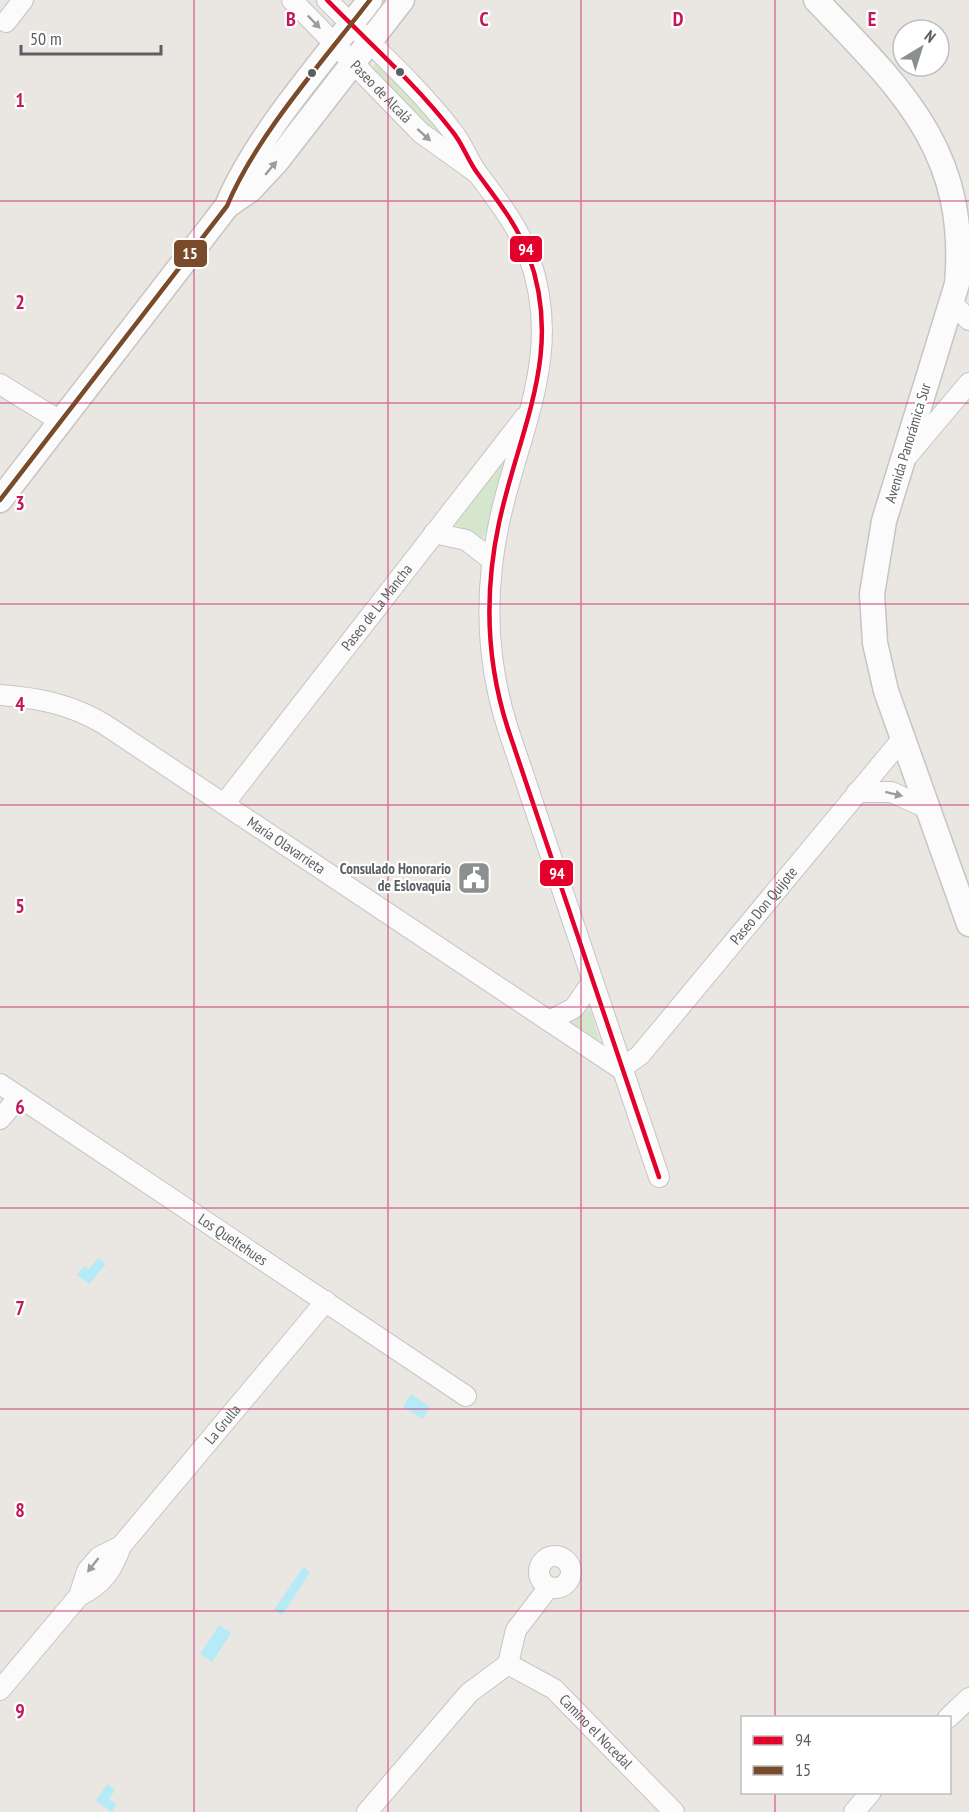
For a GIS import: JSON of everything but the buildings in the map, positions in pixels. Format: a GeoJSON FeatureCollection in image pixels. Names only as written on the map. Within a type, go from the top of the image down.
{"type":"FeatureCollection","features":[{"type":"Feature","properties":{"kind":"street"},"geometry":{"type":"LineString","coordinates":[[6,22],[23,0]]}},
{"type":"Feature","properties":{"kind":"street","name":"Paseo de Alcalá"},"geometry":{"type":"LineString","coordinates":[[292,0],[422,133],[477,173]]}},
{"type":"Feature","properties":{"kind":"street","name":"Paseo de Alcalá"},"geometry":{"type":"LineString","coordinates":[[327,0],[453,131],[477,173],[501,202],[528,254],[537,286],[542,318],[542,357],[531,411],[507,489],[492,560],[489,635],[496,688],[659,1178]]}},
{"type":"Feature","properties":{"kind":"street"},"geometry":{"type":"LineString","coordinates":[[227,207],[248,163],[370,0]]}},
{"type":"Feature","properties":{"kind":"street"},"geometry":{"type":"LineString","coordinates":[[0,500],[227,207],[264,176],[402,0]]}},
{"type":"Feature","properties":{"kind":"street","name":"Avenida Panorámica Sur"},"geometry":{"type":"LineString","coordinates":[[816,0],[905,93],[924,119],[946,158],[956,189],[962,227],[961,311],[903,462],[878,545],[872,594],[880,667],[969,924]]}},
{"type":"Feature","properties":{"kind":"street"},"geometry":{"type":"LineString","coordinates":[[903,462],[969,382]]}},
{"type":"Feature","properties":{"kind":"street"},"geometry":{"type":"LineString","coordinates":[[0,384],[60,421]]}},
{"type":"Feature","properties":{"kind":"street","name":"Paseo de La Mancha"},"geometry":{"type":"LineString","coordinates":[[224,804],[531,411]]}},
{"type":"Feature","properties":{"kind":"street"},"geometry":{"type":"LineString","coordinates":[[434,533],[466,540],[492,560]]}},
{"type":"Feature","properties":{"kind":"street","name":"María Olavarrieta"},"geometry":{"type":"LineString","coordinates":[[0,695],[51,701],[87,714],[621,1069]]}},
{"type":"Feature","properties":{"kind":"street","name":"Paseo Don Quijote"},"geometry":{"type":"LineString","coordinates":[[621,1069],[640,1055],[903,738]]}},
{"type":"Feature","properties":{"kind":"street"},"geometry":{"type":"LineString","coordinates":[[857,792],[891,792],[927,808]]}},
{"type":"Feature","properties":{"kind":"street"},"geometry":{"type":"LineString","coordinates":[[549,1021],[574,1008],[592,982]]}},
{"type":"Feature","properties":{"kind":"street","name":"Los Queltehues"},"geometry":{"type":"LineString","coordinates":[[0,1084],[466,1396]]}},
{"type":"Feature","properties":{"kind":"street"},"geometry":{"type":"LineString","coordinates":[[0,1119],[19,1097]]}},
{"type":"Feature","properties":{"kind":"street","name":"La Grulla"},"geometry":{"type":"LineString","coordinates":[[0,1690],[79,1596],[87,1571],[99,1557],[121,1546],[326,1302]]}},
{"type":"Feature","properties":{"kind":"street"},"geometry":{"type":"LineString","coordinates":[[367,1812],[469,1693],[508,1664],[516,1630],[549,1587]]}},
{"type":"Feature","properties":{"kind":"street","name":"Camino el Nocedal"},"geometry":{"type":"LineString","coordinates":[[508,1664],[554,1689],[674,1812]]}},
{"type":"Feature","properties":{"kind":"street"},"geometry":{"type":"LineString","coordinates":[[950,1716],[969,1698]]}},
{"type":"Feature","properties":{"kind":"street"},"geometry":{"type":"LineString","coordinates":[[854,1812],[869,1794]]}},
{"type":"Feature","properties":{"kind":"green space"},"geometry":{"type":"Polygon","coordinates":[[[382,0],[389,0],[286,134],[283,134],[382,0]]]}},
{"type":"Feature","properties":{"kind":"green space"},"geometry":{"type":"Polygon","coordinates":[[[374,64],[377,64],[443,130],[442,135],[437,135],[374,70],[374,64]]]}},
{"type":"Feature","properties":{"kind":"green space"},"geometry":{"type":"Polygon","coordinates":[[[505,463],[506,469],[485,534],[481,538],[456,525],[457,517],[498,464],[505,463]]]}},
{"type":"Feature","properties":{"kind":"green space"},"geometry":{"type":"Polygon","coordinates":[[[587,1010],[591,1011],[599,1040],[597,1041],[572,1025],[572,1021],[587,1010]]]}},
{"type":"Feature","properties":{"kind":"water"},"geometry":{"type":"Polygon","coordinates":[[[98,1258],[106,1264],[89,1284],[77,1275],[84,1266],[89,1269],[98,1258]]]}},
{"type":"Feature","properties":{"kind":"water"},"geometry":{"type":"Polygon","coordinates":[[[411,1394],[430,1407],[423,1419],[403,1407],[411,1394]]]}},
{"type":"Feature","properties":{"kind":"water"},"geometry":{"type":"Polygon","coordinates":[[[303,1567],[310,1572],[282,1615],[274,1610],[303,1567]]]}},
{"type":"Feature","properties":{"kind":"water"},"geometry":{"type":"Polygon","coordinates":[[[219,1625],[231,1633],[212,1662],[200,1654],[219,1625]]]}},
{"type":"Feature","properties":{"kind":"water"},"geometry":{"type":"Polygon","coordinates":[[[107,1784],[115,1790],[109,1799],[117,1804],[112,1812],[96,1801],[107,1784]]]}},
{"type":"Feature","properties":{"kind":"transit line","name":"94"},"geometry":{"type":"LineString","coordinates":[[327,0],[408,80],[456,136],[474,169],[506,212],[528,254],[538,290],[542,324],[540,357],[535,390],[494,549],[489,601],[495,678],[508,729],[659,1177]]}},
{"type":"Feature","properties":{"kind":"transit line","name":"15"},"geometry":{"type":"LineString","coordinates":[[0,500],[227,206],[255,153],[273,126],[370,0]]}},
{"type":"Feature","properties":{"kind":"place","name":"Consulado Honorario de Eslovaquia"},"geometry":{"type":"Point","coordinates":[474,878]}}]}
